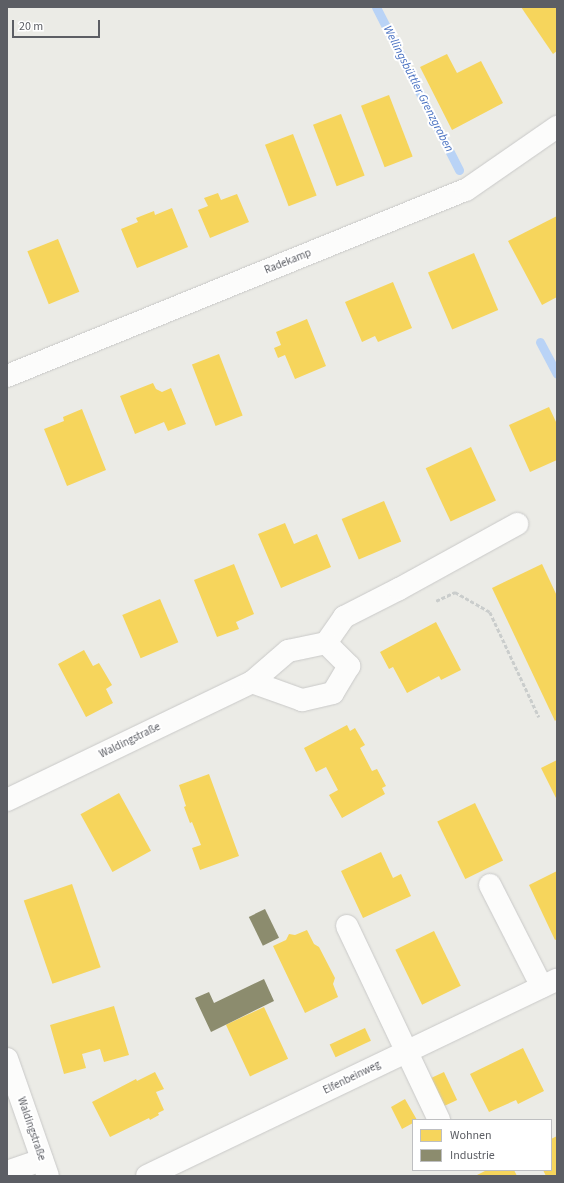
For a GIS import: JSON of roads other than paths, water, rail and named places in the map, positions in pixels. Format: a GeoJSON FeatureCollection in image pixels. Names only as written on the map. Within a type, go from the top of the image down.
{"type":"FeatureCollection","features":[{"type":"Feature","properties":{"kind":"street","name":"Radekamp"},"geometry":{"type":"LineString","coordinates":[[7,376],[466,190],[557,127]]}},
{"type":"Feature","properties":{"kind":"street"},"geometry":{"type":"LineString","coordinates":[[252,682],[302,700],[333,693],[349,666],[326,643],[344,617],[399,589],[517,524]]}},
{"type":"Feature","properties":{"kind":"street","name":"Waldingstraße"},"geometry":{"type":"LineString","coordinates":[[7,800],[252,682],[288,651],[326,643]]}},
{"type":"Feature","properties":{"kind":"street"},"geometry":{"type":"LineString","coordinates":[[490,885],[549,984]]}},
{"type":"Feature","properties":{"kind":"street"},"geometry":{"type":"LineString","coordinates":[[346,926],[439,1119]]}},
{"type":"Feature","properties":{"kind":"street","name":"Elfenbeinweg"},"geometry":{"type":"LineString","coordinates":[[147,1176],[549,984]]}},
{"type":"Feature","properties":{"kind":"street","name":"Waldingstraße"},"geometry":{"type":"LineString","coordinates":[[7,1059],[45,1168]]}},
{"type":"Feature","properties":{"kind":"street"},"geometry":{"type":"LineString","coordinates":[[7,1172],[45,1168]]}},
{"type":"Feature","properties":{"kind":"waterway","name":"Wellingsbüttler Grenzgraben"},"geometry":{"type":"LineString","coordinates":[[376,7],[459,170]]}},
{"type":"Feature","properties":{"kind":"waterway","name":"Wellingsbüttler Grenzgraben"},"geometry":{"type":"LineString","coordinates":[[540,342],[557,374]]}}]}
